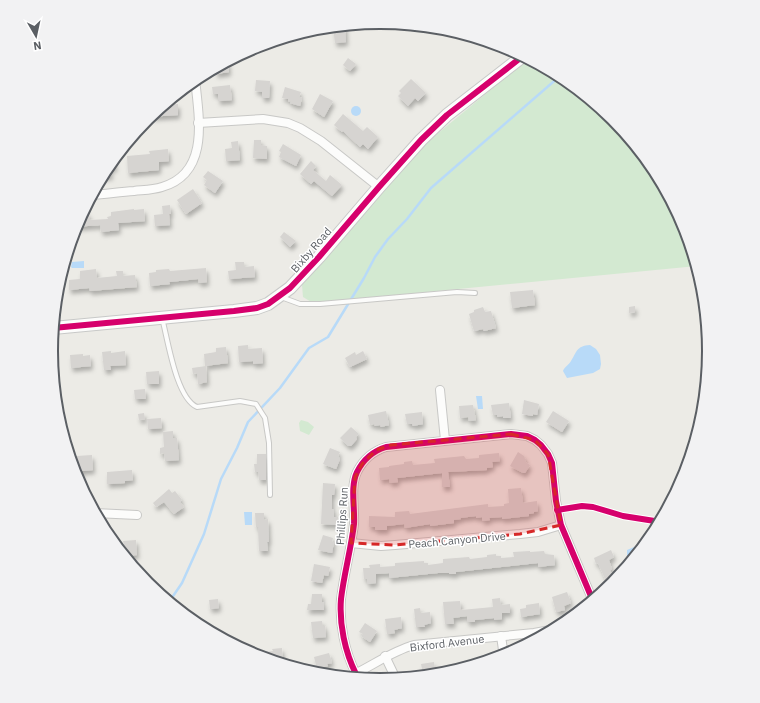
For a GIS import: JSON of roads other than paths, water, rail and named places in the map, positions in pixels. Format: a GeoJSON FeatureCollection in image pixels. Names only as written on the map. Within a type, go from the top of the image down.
{"type":"FeatureCollection","features":[{"type":"Feature","properties":{"kind":"street","name":"Bixby Road"},"geometry":{"type":"LineString","coordinates":[[58,328],[257,308],[268,304],[279,297],[306,272],[421,140],[448,115],[518,60]]}},
{"type":"Feature","properties":{"kind":"street"},"geometry":{"type":"LineString","coordinates":[[99,194],[157,188],[170,184],[184,174],[190,167],[197,152],[199,138],[194,89]]}},
{"type":"Feature","properties":{"kind":"street"},"geometry":{"type":"LineString","coordinates":[[198,123],[263,118],[288,123],[300,128],[316,138],[379,187]]}},
{"type":"Feature","properties":{"kind":"street"},"geometry":{"type":"LineString","coordinates":[[440,390],[445,440]]}},
{"type":"Feature","properties":{"kind":"street","name":"Phillips Run"},"geometry":{"type":"LineString","coordinates":[[355,673],[350,662],[347,649],[341,614],[341,601],[354,523],[355,477],[365,460],[376,450],[386,447],[445,440],[511,434],[520,435],[535,440],[548,454],[552,463],[556,501],[561,526]]}},
{"type":"Feature","properties":{"kind":"street"},"geometry":{"type":"LineString","coordinates":[[101,513],[137,515]]}},
{"type":"Feature","properties":{"kind":"street"},"geometry":{"type":"LineString","coordinates":[[561,526],[591,596]]}},
{"type":"Feature","properties":{"kind":"street","name":"Peach Canyon Drive"},"geometry":{"type":"LineString","coordinates":[[351,543],[381,546],[395,545],[538,532],[561,526]]}},
{"type":"Feature","properties":{"kind":"street","name":"Bixford Avenue"},"geometry":{"type":"LineString","coordinates":[[358,673],[385,656],[414,645],[539,632]]}},
{"type":"Feature","properties":{"kind":"street"},"geometry":{"type":"LineString","coordinates":[[501,636],[503,649]]}},
{"type":"Feature","properties":{"kind":"street"},"geometry":{"type":"LineString","coordinates":[[385,656],[393,673]]}},
{"type":"Feature","properties":{"kind":"lane"},"geometry":{"type":"LineString","coordinates":[[279,297],[300,304],[320,304],[457,292],[475,292]]}},
{"type":"Feature","properties":{"kind":"lane"},"geometry":{"type":"LineString","coordinates":[[162,318],[171,357],[178,378],[192,405],[197,408],[240,401],[256,404],[263,414],[269,443],[270,495]]}},
{"type":"Feature","properties":{"kind":"water"},"geometry":{"type":"Polygon","coordinates":[[[354,106],[358,106],[361,111],[358,116],[354,116],[351,113],[351,109],[354,106]]]}},
{"type":"Feature","properties":{"kind":"water"},"geometry":{"type":"Polygon","coordinates":[[[84,261],[84,268],[71,267],[72,262],[84,261]]]}},
{"type":"Feature","properties":{"kind":"water"},"geometry":{"type":"Polygon","coordinates":[[[590,345],[596,349],[600,355],[600,369],[593,373],[567,378],[563,371],[576,352],[579,348],[590,345]]]}},
{"type":"Feature","properties":{"kind":"water"},"geometry":{"type":"Polygon","coordinates":[[[476,396],[482,396],[483,409],[478,409],[476,396]]]}},
{"type":"Feature","properties":{"kind":"water"},"geometry":{"type":"Polygon","coordinates":[[[244,512],[252,512],[252,525],[245,525],[244,512]]]}},
{"type":"Feature","properties":{"kind":"water"},"geometry":{"type":"Polygon","coordinates":[[[638,546],[629,556],[627,556],[627,550],[638,546]]]}},
{"type":"Feature","properties":{"kind":"waterway"},"geometry":{"type":"LineString","coordinates":[[172,598],[182,583],[204,534],[221,479],[248,422],[280,388],[309,348],[328,337],[375,257],[388,239],[407,219],[431,188],[555,80]]}}]}
